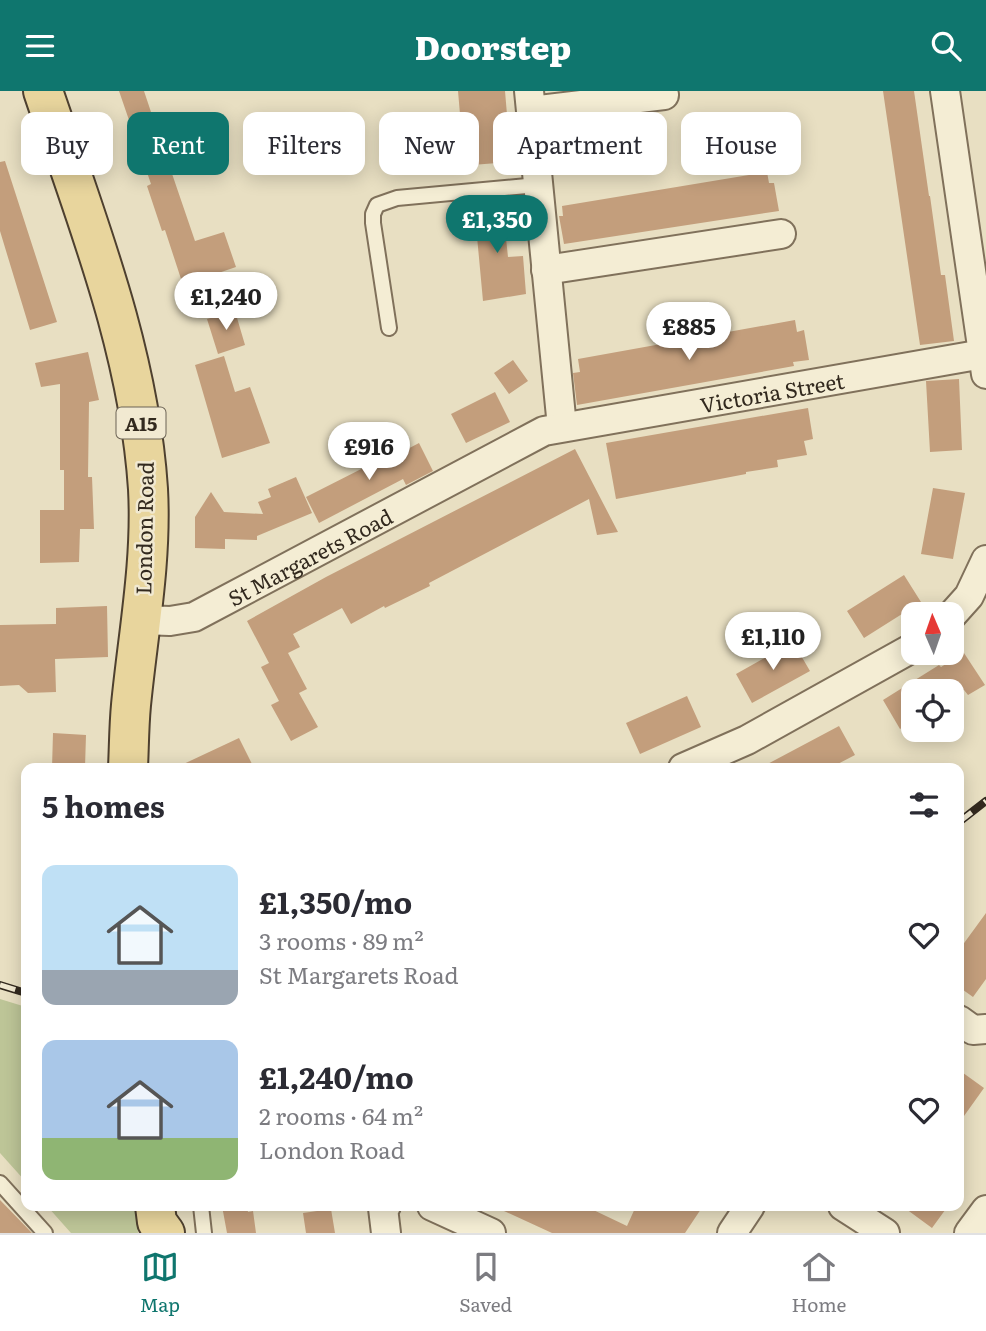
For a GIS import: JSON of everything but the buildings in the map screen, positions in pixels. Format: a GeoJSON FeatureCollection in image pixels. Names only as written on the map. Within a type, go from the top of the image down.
{"type":"FeatureCollection","features":[{"type":"Feature","properties":{"kind":"main road","name":"London Road"},"geometry":{"type":"LineString","coordinates":[[43,91],[121,324],[142,429],[148,491],[146,558],[130,708],[128,763]]}},
{"type":"Feature","properties":{"kind":"street"},"geometry":{"type":"LineString","coordinates":[[562,427],[530,101],[664,95],[663,91]]}},
{"type":"Feature","properties":{"kind":"street"},"geometry":{"type":"LineString","coordinates":[[945,91],[984,364]]}},
{"type":"Feature","properties":{"kind":"street"},"geometry":{"type":"LineString","coordinates":[[546,270],[781,234]]}},
{"type":"Feature","properties":{"kind":"street","name":"Victoria Street"},"geometry":{"type":"LineString","coordinates":[[562,427],[984,364]]}},
{"type":"Feature","properties":{"kind":"street","name":"St Margarets Road"},"geometry":{"type":"LineString","coordinates":[[141,620],[170,621],[194,617],[544,432],[562,427]]}},
{"type":"Feature","properties":{"kind":"street"},"geometry":{"type":"LineString","coordinates":[[964,602],[986,560]]}},
{"type":"Feature","properties":{"kind":"street"},"geometry":{"type":"LineString","coordinates":[[694,763],[747,740],[901,654]]}},
{"type":"Feature","properties":{"kind":"street"},"geometry":{"type":"LineString","coordinates":[[964,1023],[974,1030],[986,1028]]}},
{"type":"Feature","properties":{"kind":"street"},"geometry":{"type":"LineString","coordinates":[[969,1233],[986,1210]]}},
{"type":"Feature","properties":{"kind":"street"},"geometry":{"type":"LineString","coordinates":[[383,1211],[386,1233]]}},
{"type":"Feature","properties":{"kind":"street"},"geometry":{"type":"LineString","coordinates":[[443,1211],[491,1233]]}},
{"type":"Feature","properties":{"kind":"street"},"geometry":{"type":"LineString","coordinates":[[732,1233],[747,1211]]}},
{"type":"Feature","properties":{"kind":"street"},"geometry":{"type":"LineString","coordinates":[[851,1211],[885,1233]]}},
{"type":"Feature","properties":{"kind":"lane"},"geometry":{"type":"LineString","coordinates":[[389,328],[373,223],[377,205],[397,198],[538,185]]}},
{"type":"Feature","properties":{"kind":"lane"},"geometry":{"type":"LineString","coordinates":[[0,1183],[21,1206]]}},
{"type":"Feature","properties":{"kind":"lane"},"geometry":{"type":"LineString","coordinates":[[25,1211],[45,1233]]}},
{"type":"Feature","properties":{"kind":"lane"},"geometry":{"type":"LineString","coordinates":[[202,1211],[204,1233]]}},
{"type":"Feature","properties":{"kind":"green space"},"geometry":{"type":"Polygon","coordinates":[[[0,999],[21,1005],[21,1176],[0,1153],[0,999]]]}},
{"type":"Feature","properties":{"kind":"green space"},"geometry":{"type":"Polygon","coordinates":[[[51,1211],[136,1211],[138,1233],[71,1233],[51,1211]]]}},
{"type":"Feature","properties":{"kind":"railway"},"geometry":{"type":"LineString","coordinates":[[964,818],[986,801]]}},
{"type":"Feature","properties":{"kind":"railway"},"geometry":{"type":"LineString","coordinates":[[0,985],[21,991]]}}]}
